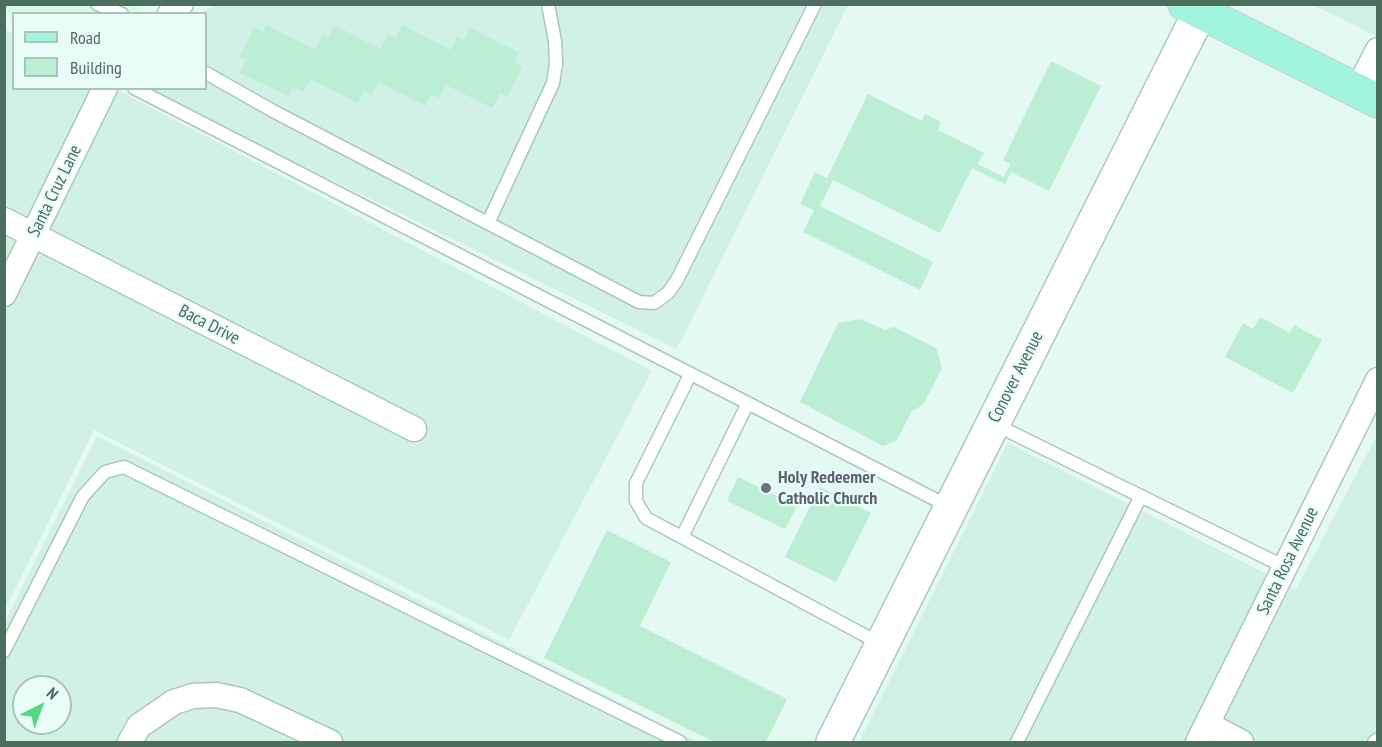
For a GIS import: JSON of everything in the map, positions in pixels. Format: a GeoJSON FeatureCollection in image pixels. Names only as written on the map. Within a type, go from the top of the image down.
{"type":"FeatureCollection","features":[{"type":"Feature","properties":{"kind":"main road"},"geometry":{"type":"LineString","coordinates":[[1193,8],[1367,96]]}},
{"type":"Feature","properties":{"kind":"street","name":"Conover Avenue"},"geometry":{"type":"LineString","coordinates":[[833,742],[993,423],[1193,8]]}},
{"type":"Feature","properties":{"kind":"street"},"geometry":{"type":"LineString","coordinates":[[1367,96],[1377,50]]}},
{"type":"Feature","properties":{"kind":"street","name":"Santa Cruz Lane"},"geometry":{"type":"LineString","coordinates":[[4,294],[104,90]]}},
{"type":"Feature","properties":{"kind":"street","name":"Baca Drive"},"geometry":{"type":"LineString","coordinates":[[4,220],[414,429]]}},
{"type":"Feature","properties":{"kind":"street","name":"Santa Rosa Avenue"},"geometry":{"type":"LineString","coordinates":[[1203,733],[1377,380]]}},
{"type":"Feature","properties":{"kind":"street"},"geometry":{"type":"LineString","coordinates":[[130,742],[139,726],[152,714],[174,702],[193,696],[216,695],[240,700],[295,734],[330,742]]}},
{"type":"Feature","properties":{"kind":"street"},"geometry":{"type":"LineString","coordinates":[[1203,733],[1240,742]]}},
{"type":"Feature","properties":{"kind":"lane"},"geometry":{"type":"LineString","coordinates":[[97,4],[117,12]]}},
{"type":"Feature","properties":{"kind":"lane"},"geometry":{"type":"LineString","coordinates":[[488,223],[553,83],[556,64],[555,41],[548,4]]}},
{"type":"Feature","properties":{"kind":"lane"},"geometry":{"type":"LineString","coordinates":[[207,74],[273,111],[639,302],[654,303],[668,293],[677,280],[815,4]]}},
{"type":"Feature","properties":{"kind":"lane"},"geometry":{"type":"LineString","coordinates":[[138,90],[747,405],[951,507]]}},
{"type":"Feature","properties":{"kind":"lane"},"geometry":{"type":"LineString","coordinates":[[690,375],[636,483],[636,501],[646,518],[882,645]]}},
{"type":"Feature","properties":{"kind":"lane"},"geometry":{"type":"LineString","coordinates":[[682,537],[747,405]]}},
{"type":"Feature","properties":{"kind":"lane"},"geometry":{"type":"LineString","coordinates":[[993,423],[1285,567]]}},
{"type":"Feature","properties":{"kind":"lane"},"geometry":{"type":"LineString","coordinates":[[4,651],[83,496],[105,472],[124,467],[680,742]]}},
{"type":"Feature","properties":{"kind":"lane"},"geometry":{"type":"LineString","coordinates":[[1017,742],[1141,496]]}},
{"type":"Feature","properties":{"kind":"lane"},"geometry":{"type":"LineString","coordinates":[[1374,742],[1377,739]]}},
{"type":"Feature","properties":{"kind":"shaded area"},"geometry":{"type":"Polygon","coordinates":[[[4,5],[146,5],[138,12],[12,12],[12,15],[5,11],[4,5]]]}},
{"type":"Feature","properties":{"kind":"shaded area"},"geometry":{"type":"Polygon","coordinates":[[[214,5],[848,5],[677,349],[148,90],[207,90],[207,12],[202,12],[214,5]]]}},
{"type":"Feature","properties":{"kind":"shaded area"},"geometry":{"type":"Polygon","coordinates":[[[1312,5],[1377,5],[1377,36],[1312,5]]]}},
{"type":"Feature","properties":{"kind":"shaded area"},"geometry":{"type":"Polygon","coordinates":[[[5,29],[12,33],[12,90],[118,90],[652,371],[509,640],[94,430],[5,610],[5,29]]]}},
{"type":"Feature","properties":{"kind":"shaded area"},"geometry":{"type":"Polygon","coordinates":[[[1377,435],[1377,742],[859,742],[1008,443],[1296,589],[1377,435]]]}},
{"type":"Feature","properties":{"kind":"shaded area"},"geometry":{"type":"Polygon","coordinates":[[[97,436],[698,742],[5,742],[4,624],[97,436]]]}},
{"type":"Feature","properties":{"kind":"building"},"geometry":{"type":"Polygon","coordinates":[[[266,25],[315,49],[322,35],[328,38],[334,25],[381,49],[388,34],[395,38],[402,25],[450,50],[457,37],[464,41],[470,28],[519,53],[514,62],[522,67],[507,97],[500,93],[492,108],[446,85],[439,98],[431,94],[426,106],[378,82],[371,95],[363,91],[358,103],[310,79],[303,92],[293,87],[289,97],[240,73],[246,60],[239,57],[254,28],[263,32],[266,25]]]}},
{"type":"Feature","properties":{"kind":"building"},"geometry":{"type":"Polygon","coordinates":[[[1051,61],[1101,86],[1049,191],[1011,172],[1005,184],[972,168],[940,233],[833,180],[820,206],[933,262],[920,290],[803,232],[814,210],[800,204],[815,172],[827,178],[868,94],[922,121],[925,114],[941,122],[938,130],[984,153],[978,164],[1004,177],[1010,164],[1003,160],[1051,61]]]}},
{"type":"Feature","properties":{"kind":"building"},"geometry":{"type":"Polygon","coordinates":[[[1260,317],[1290,333],[1294,325],[1322,340],[1293,393],[1225,357],[1243,323],[1253,329],[1260,317]]]}},
{"type":"Feature","properties":{"kind":"building"},"geometry":{"type":"Polygon","coordinates":[[[860,319],[885,330],[894,327],[936,348],[942,368],[923,405],[912,411],[897,440],[883,446],[800,402],[838,323],[860,319]]]}},
{"type":"Feature","properties":{"kind":"building"},"geometry":{"type":"Polygon","coordinates":[[[738,477],[797,506],[785,529],[727,501],[738,477]]]}},
{"type":"Feature","properties":{"kind":"building"},"geometry":{"type":"Polygon","coordinates":[[[820,487],[871,513],[836,582],[785,557],[820,487]]]}},
{"type":"Feature","properties":{"kind":"building"},"geometry":{"type":"Polygon","coordinates":[[[607,530],[671,562],[640,626],[787,699],[766,742],[714,742],[544,658],[607,530]]]}},
{"type":"Feature","properties":{"kind":"place","name":"Holy Redeemer Catholic Church"},"geometry":{"type":"Point","coordinates":[766,488]}}]}
